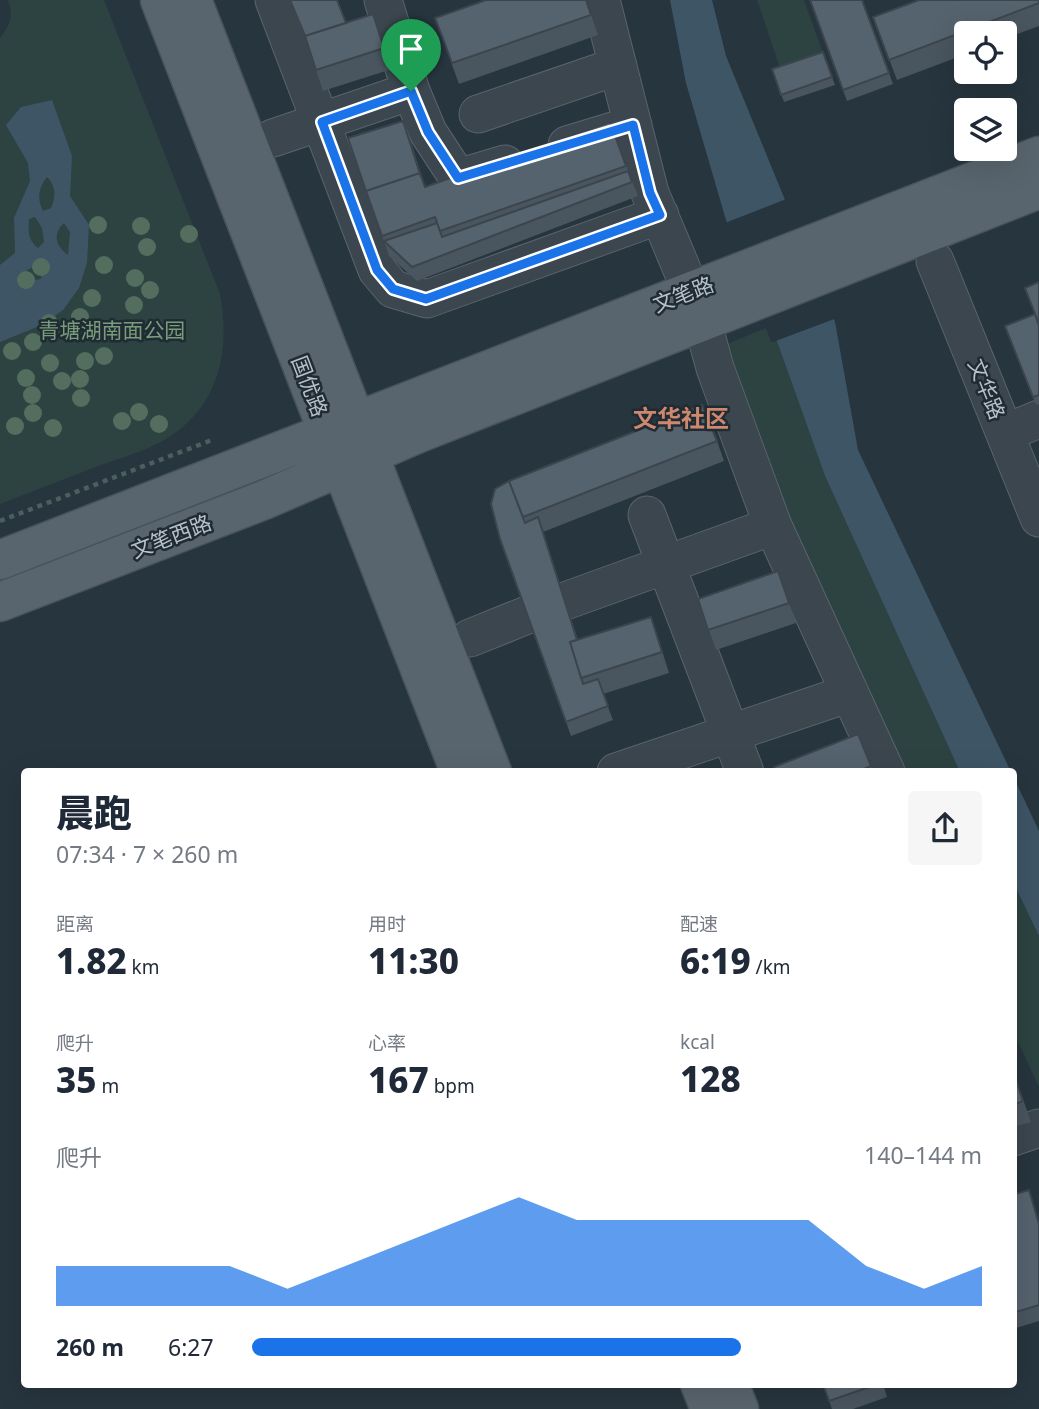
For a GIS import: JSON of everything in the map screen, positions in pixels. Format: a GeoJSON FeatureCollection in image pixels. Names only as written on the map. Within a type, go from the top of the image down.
{"type":"FeatureCollection","features":[{"type":"Feature","properties":{"kind":"main road","name":"国优路"},"geometry":{"type":"LineString","coordinates":[[160,0],[348,444],[490,768]]}},
{"type":"Feature","properties":{"kind":"main road","name":"国优路"},"geometry":{"type":"LineString","coordinates":[[192,0],[459,768]]}},
{"type":"Feature","properties":{"kind":"main road","name":"文笔路"},"geometry":{"type":"LineString","coordinates":[[806,278],[1039,156]]}},
{"type":"Feature","properties":{"kind":"main road","name":"文笔路"},"geometry":{"type":"LineString","coordinates":[[348,444],[749,285],[806,278],[1033,201]]}},
{"type":"Feature","properties":{"kind":"main road","name":"文笔西路"},"geometry":{"type":"LineString","coordinates":[[0,560],[348,444]]}},
{"type":"Feature","properties":{"kind":"main road","name":"文笔西路"},"geometry":{"type":"LineString","coordinates":[[0,602],[264,500],[348,444]]}},
{"type":"Feature","properties":{"kind":"main road"},"geometry":{"type":"LineString","coordinates":[[702,1388],[710,1409]]}},
{"type":"Feature","properties":{"kind":"main road"},"geometry":{"type":"LineString","coordinates":[[731,1388],[739,1409]]}},
{"type":"Feature","properties":{"kind":"street"},"geometry":{"type":"LineString","coordinates":[[274,0],[377,270],[393,289],[426,299],[660,215]]}},
{"type":"Feature","properties":{"kind":"street"},"geometry":{"type":"LineString","coordinates":[[601,0],[650,193],[696,306],[715,368],[773,526],[884,768]]}},
{"type":"Feature","properties":{"kind":"street"},"geometry":{"type":"LineString","coordinates":[[394,3],[411,91],[428,132],[458,178],[633,125]]}},
{"type":"Feature","properties":{"kind":"street"},"geometry":{"type":"LineString","coordinates":[[478,114],[618,66]]}},
{"type":"Feature","properties":{"kind":"street"},"geometry":{"type":"LineString","coordinates":[[273,138],[411,91]]}},
{"type":"Feature","properties":{"kind":"street","name":"文华路"},"geometry":{"type":"LineString","coordinates":[[935,261],[1039,518]]}},
{"type":"Feature","properties":{"kind":"street"},"geometry":{"type":"LineString","coordinates":[[1004,432],[1039,419]]}},
{"type":"Feature","properties":{"kind":"street"},"geometry":{"type":"LineString","coordinates":[[647,515],[743,768]]}},
{"type":"Feature","properties":{"kind":"street"},"geometry":{"type":"LineString","coordinates":[[565,601],[773,526]]}},
{"type":"Feature","properties":{"kind":"street"},"geometry":{"type":"LineString","coordinates":[[470,638],[527,615]]}},
{"type":"Feature","properties":{"kind":"street"},"geometry":{"type":"LineString","coordinates":[[628,768],[850,693]]}},
{"type":"Feature","properties":{"kind":"street"},"geometry":{"type":"LineString","coordinates":[[1017,1136],[1039,1128]]}},
{"type":"Feature","properties":{"kind":"path"},"geometry":{"type":"LineString","coordinates":[[0,522],[212,440]]}},
{"type":"Feature","properties":{"kind":"green space","name":"青塘湖南面公园"},"geometry":{"type":"Polygon","coordinates":[[[8,0],[104,0],[220,294],[224,333],[218,371],[212,388],[191,420],[175,433],[149,448],[0,504],[0,38],[10,20],[8,0]]]}},
{"type":"Feature","properties":{"kind":"green space"},"geometry":{"type":"Polygon","coordinates":[[[757,0],[804,0],[824,56],[781,71],[757,0]]]}},
{"type":"Feature","properties":{"kind":"green space"},"geometry":{"type":"Polygon","coordinates":[[[766,328],[771,342],[776,341],[825,476],[958,768],[891,768],[718,348],[766,328]]]}},
{"type":"Feature","properties":{"kind":"green space"},"geometry":{"type":"Polygon","coordinates":[[[1017,890],[1039,936],[1039,1087],[1017,1040],[1017,890]]]}},
{"type":"Feature","properties":{"kind":"water"},"geometry":{"type":"Polygon","coordinates":[[[670,0],[712,0],[726,56],[835,322],[858,450],[1009,768],[958,768],[825,476],[779,347],[726,220],[686,83],[670,0]]]}},
{"type":"Feature","properties":{"kind":"water"},"geometry":{"type":"Polygon","coordinates":[[[52,100],[72,156],[70,196],[89,225],[87,263],[79,288],[63,310],[42,325],[0,342],[0,265],[15,253],[14,218],[30,181],[28,163],[6,125],[21,107],[52,100]],[[47,177],[39,194],[43,211],[51,208],[54,188],[47,177]],[[35,217],[29,219],[29,235],[38,248],[44,242],[42,228],[35,217]],[[64,223],[60,227],[57,240],[68,255],[70,232],[64,223]],[[38,264],[19,275],[18,283],[41,279],[43,265],[38,264]]]}},
{"type":"Feature","properties":{"kind":"water"},"geometry":{"type":"Polygon","coordinates":[[[1017,784],[1039,831],[1039,936],[1017,890],[1017,784]]]}},
{"type":"Feature","properties":{"kind":"pier"},"geometry":{"type":"Polygon","coordinates":[[[789,198],[837,318],[773,342],[725,223],[789,198]]]}},
{"type":"Feature","properties":{"kind":"building"},"geometry":{"type":"Polygon","coordinates":[[[290,0],[337,0],[346,23],[305,36],[290,0]]]}},
{"type":"Feature","properties":{"kind":"building"},"geometry":{"type":"Polygon","coordinates":[[[486,0],[586,0],[591,15],[452,63],[435,18],[486,0]]]}},
{"type":"Feature","properties":{"kind":"building"},"geometry":{"type":"Polygon","coordinates":[[[810,0],[862,0],[889,73],[843,90],[810,0]]]}},
{"type":"Feature","properties":{"kind":"building"},"geometry":{"type":"Polygon","coordinates":[[[919,0],[1039,0],[1039,3],[992,21],[954,21],[954,35],[889,60],[873,17],[919,0]]]}},
{"type":"Feature","properties":{"kind":"building"},"geometry":{"type":"Polygon","coordinates":[[[373,14],[384,48],[316,70],[305,36],[373,14]]]}},
{"type":"Feature","properties":{"kind":"building"},"geometry":{"type":"Polygon","coordinates":[[[823,52],[832,77],[781,95],[772,69],[823,52]]]}},
{"type":"Feature","properties":{"kind":"building"},"geometry":{"type":"Polygon","coordinates":[[[403,121],[420,173],[366,191],[348,138],[403,121]]]}},
{"type":"Feature","properties":{"kind":"building"},"geometry":{"type":"Polygon","coordinates":[[[610,122],[626,166],[440,231],[435,217],[382,236],[366,191],[420,173],[425,187],[610,122]]]}},
{"type":"Feature","properties":{"kind":"building"},"geometry":{"type":"Polygon","coordinates":[[[628,171],[632,182],[412,267],[384,241],[437,223],[442,237],[628,171]]]}},
{"type":"Feature","properties":{"kind":"building"},"geometry":{"type":"Polygon","coordinates":[[[1039,282],[1039,324],[1025,288],[1039,282]]]}},
{"type":"Feature","properties":{"kind":"building"},"geometry":{"type":"Polygon","coordinates":[[[1035,314],[1039,326],[1039,395],[1033,397],[1005,326],[1035,314]]]}},
{"type":"Feature","properties":{"kind":"building"},"geometry":{"type":"Polygon","coordinates":[[[702,405],[717,441],[523,517],[509,481],[702,405]]]}},
{"type":"Feature","properties":{"kind":"building"},"geometry":{"type":"Polygon","coordinates":[[[509,481],[525,523],[538,517],[577,640],[570,642],[583,684],[598,679],[608,706],[566,722],[500,539],[491,504],[495,489],[509,481]]]}},
{"type":"Feature","properties":{"kind":"building"},"geometry":{"type":"Polygon","coordinates":[[[778,571],[789,603],[708,630],[698,599],[778,571]]]}},
{"type":"Feature","properties":{"kind":"building"},"geometry":{"type":"Polygon","coordinates":[[[651,617],[662,652],[581,678],[570,642],[651,617]]]}},
{"type":"Feature","properties":{"kind":"building"},"geometry":{"type":"Polygon","coordinates":[[[858,734],[871,766],[866,768],[774,767],[858,734]]]}},
{"type":"Feature","properties":{"kind":"building"},"geometry":{"type":"Polygon","coordinates":[[[1017,1084],[1023,1101],[1017,1103],[1017,1084]]]}},
{"type":"Feature","properties":{"kind":"building"},"geometry":{"type":"Polygon","coordinates":[[[1029,1190],[1039,1224],[1039,1305],[1017,1312],[1017,1194],[1029,1190]]]}},
{"type":"Feature","properties":{"kind":"building"},"geometry":{"type":"Polygon","coordinates":[[[824,1388],[866,1388],[829,1401],[824,1388]]]}},
{"type":"Feature","properties":{"kind":"district","name":"文华社区"},"geometry":{"type":"Point","coordinates":[681,417]}},
{"type":"Feature","properties":{"kind":"route"},"geometry":{"type":"LineString","coordinates":[[411,91],[428,132],[458,178],[633,125],[650,193],[660,215],[426,299],[393,289],[377,270],[322,122],[411,91]]}}]}
